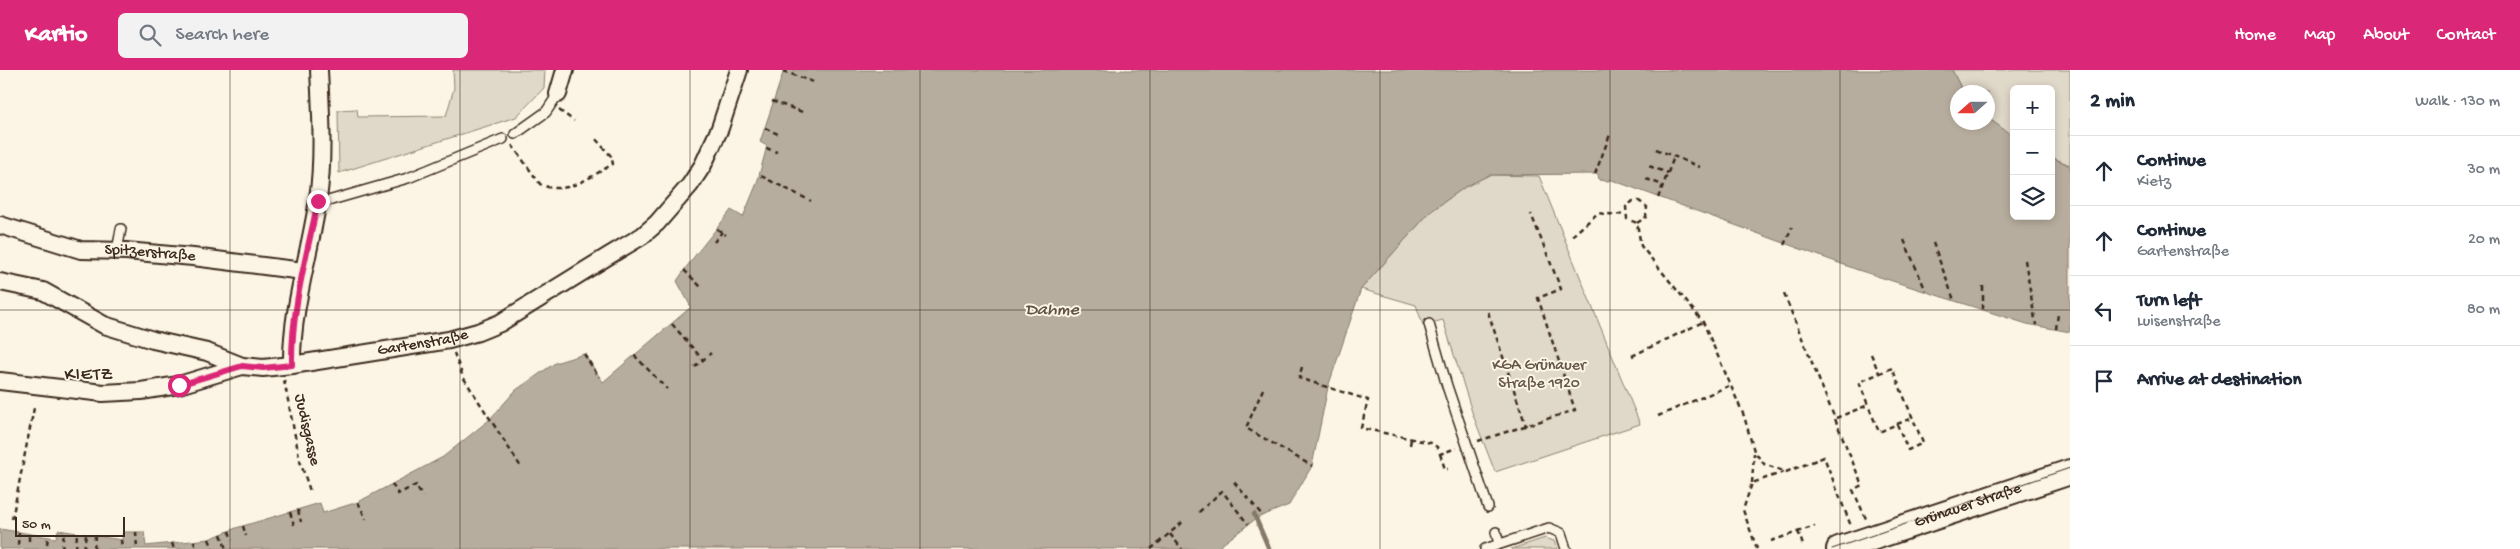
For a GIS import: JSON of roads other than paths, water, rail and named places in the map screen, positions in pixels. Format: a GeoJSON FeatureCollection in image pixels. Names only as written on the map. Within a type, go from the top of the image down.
{"type":"FeatureCollection","features":[{"type":"Feature","properties":{"kind":"main road","name":"Grünauer Straße"},"geometry":{"type":"LineString","coordinates":[[1846,541],[2070,472]]}},
{"type":"Feature","properties":{"kind":"street"},"geometry":{"type":"LineString","coordinates":[[287,369],[303,271],[318,201],[321,146],[319,70]]}},
{"type":"Feature","properties":{"kind":"street"},"geometry":{"type":"LineString","coordinates":[[556,100],[565,70]]}},
{"type":"Feature","properties":{"kind":"street","name":"Gartenstraße"},"geometry":{"type":"LineString","coordinates":[[0,282],[43,291],[104,325],[153,340],[207,352],[242,366],[287,369],[449,340],[478,332],[500,323],[642,236],[671,208],[703,165],[720,128],[739,70]]}},
{"type":"Feature","properties":{"kind":"street","name":"Spitzerstraße"},"geometry":{"type":"LineString","coordinates":[[0,225],[81,250],[193,257],[303,271]]}},
{"type":"Feature","properties":{"kind":"street"},"geometry":{"type":"LineString","coordinates":[[0,381],[103,392],[141,391],[179,385],[242,366]]}},
{"type":"Feature","properties":{"kind":"lane"},"geometry":{"type":"LineString","coordinates":[[515,134],[534,123],[556,100]]}},
{"type":"Feature","properties":{"kind":"lane"},"geometry":{"type":"LineString","coordinates":[[318,201],[328,201],[408,178],[502,139]]}},
{"type":"Feature","properties":{"kind":"lane"},"geometry":{"type":"LineString","coordinates":[[117,251],[121,229]]}},
{"type":"Feature","properties":{"kind":"lane"},"geometry":{"type":"LineString","coordinates":[[1429,324],[1488,508]]}},
{"type":"Feature","properties":{"kind":"lane"},"geometry":{"type":"LineString","coordinates":[[1485,549],[1550,528],[1561,533],[1566,549]]}},
{"type":"Feature","properties":{"kind":"lane"},"geometry":{"type":"LineString","coordinates":[[1496,532],[1499,544]]}},
{"type":"Feature","properties":{"kind":"water","name":"Dahme"},"geometry":{"type":"Polygon","coordinates":[[[784,70],[1952,70],[1960,85],[1950,85],[1950,130],[1995,130],[1995,123],[2010,134],[2010,220],[2055,220],[2055,159],[2070,166],[2070,332],[2027,324],[1858,270],[1609,179],[1609,181],[1599,180],[1598,174],[1489,175],[1465,187],[1430,212],[1361,289],[1328,387],[1312,466],[1289,505],[1257,518],[1216,549],[0,549],[0,529],[56,538],[58,530],[122,540],[123,532],[144,532],[146,546],[209,539],[236,528],[320,503],[323,513],[358,502],[443,457],[489,420],[516,390],[555,363],[584,354],[603,382],[691,307],[677,281],[731,210],[743,217],[757,183],[767,146],[760,142],[784,70]]]}},
{"type":"Feature","properties":{"kind":"waterway"},"geometry":{"type":"LineString","coordinates":[[1254,514],[1269,549]]}},
{"type":"Feature","properties":{"kind":"tram line"},"geometry":{"type":"LineString","coordinates":[[1832,549],[2070,468]]}},
{"type":"Feature","properties":{"kind":"district","name":"KIETZ"},"geometry":{"type":"Point","coordinates":[89,375]}},
{"type":"Feature","properties":{"kind":"park label","name":"KGA Grünauer Straße 1920"},"geometry":{"type":"Point","coordinates":[1539,375]}}]}
